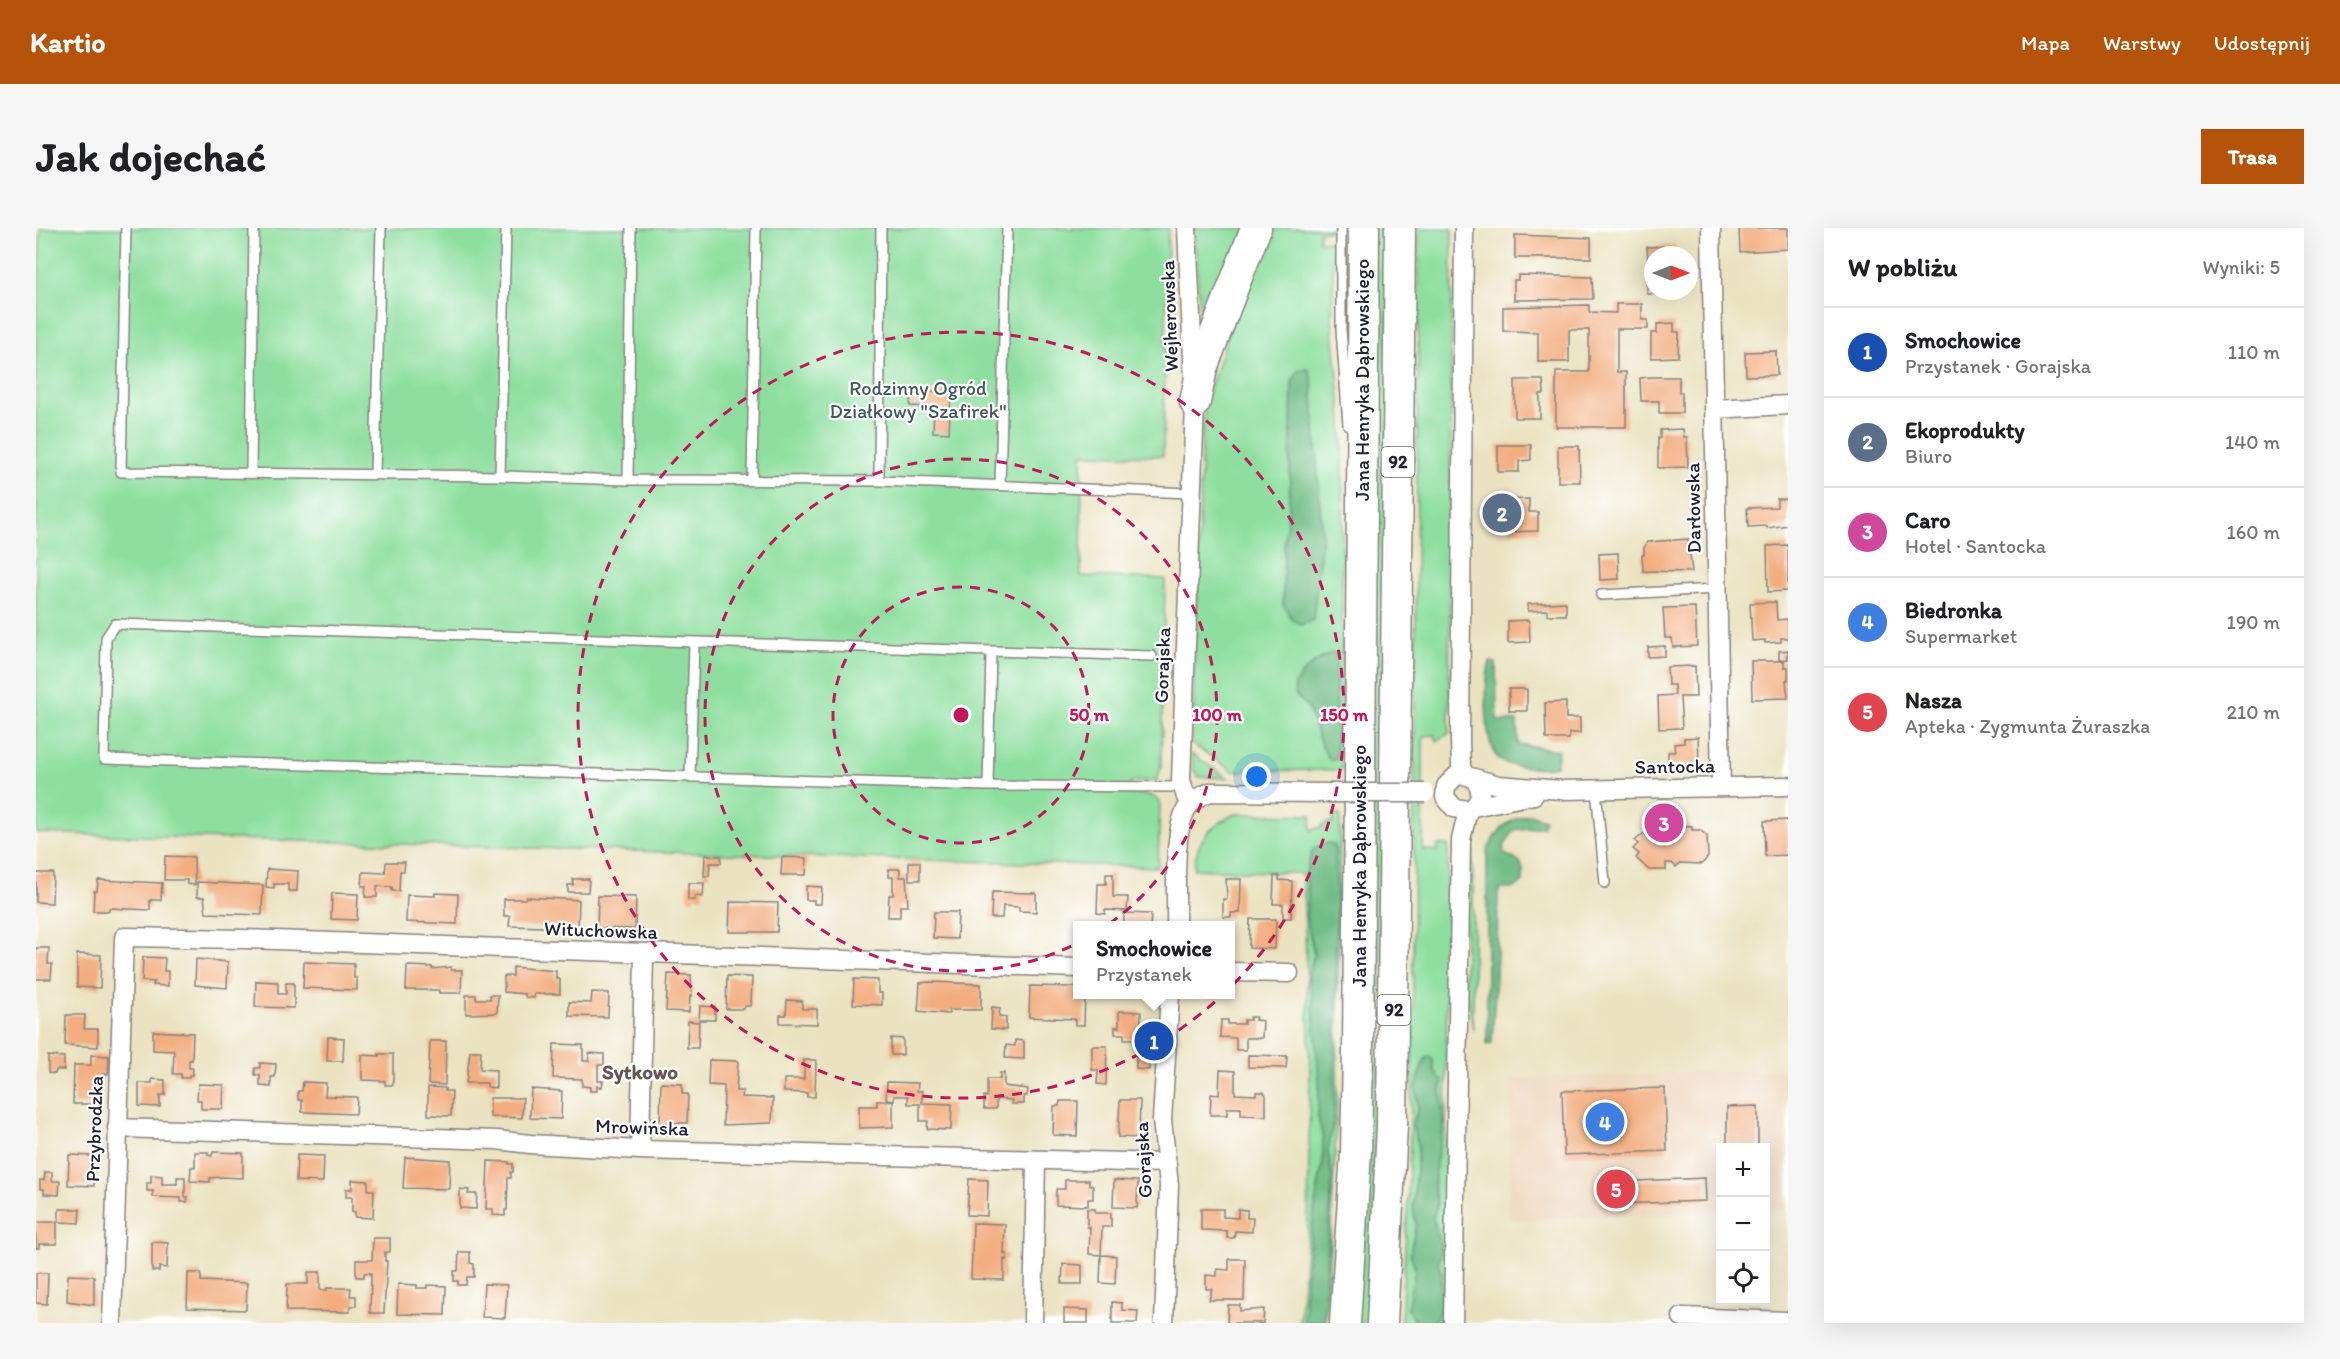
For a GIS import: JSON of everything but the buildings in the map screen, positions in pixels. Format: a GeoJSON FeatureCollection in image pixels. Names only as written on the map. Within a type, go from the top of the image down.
{"type":"FeatureCollection","features":[{"type":"Feature","properties":{"kind":"main road"},"geometry":{"type":"LineString","coordinates":[[1195,402],[1202,368],[1256,228]]}},
{"type":"Feature","properties":{"kind":"main road","name":"Jana Henryka Dąbrowskiego"},"geometry":{"type":"LineString","coordinates":[[1345,1323],[1356,1152],[1358,1052],[1364,228]]}},
{"type":"Feature","properties":{"kind":"main road","name":"Jana Henryka Dąbrowskiego"},"geometry":{"type":"LineString","coordinates":[[1382,1323],[1392,1126],[1400,228]]}},
{"type":"Feature","properties":{"kind":"street","name":"Wejherowska"},"geometry":{"type":"LineString","coordinates":[[1187,228],[1195,402]]}},
{"type":"Feature","properties":{"kind":"street"},"geometry":{"type":"LineString","coordinates":[[1453,1323],[1461,840],[1471,808],[1480,793],[1479,787],[1461,766],[1460,741],[1464,228]]}},
{"type":"Feature","properties":{"kind":"street","name":"Darłowska"},"geometry":{"type":"LineString","coordinates":[[1711,228],[1721,787]]}},
{"type":"Feature","properties":{"kind":"street","name":"Gorajska"},"geometry":{"type":"LineString","coordinates":[[1176,921],[1179,839],[1187,795],[1181,769],[1195,402]]}},
{"type":"Feature","properties":{"kind":"street"},"geometry":{"type":"LineString","coordinates":[[1714,409],[1788,405]]}},
{"type":"Feature","properties":{"kind":"street"},"geometry":{"type":"LineString","coordinates":[[1469,777],[1455,776],[1450,780],[1444,793],[1447,802],[1454,808],[1471,808]]}},
{"type":"Feature","properties":{"kind":"street","name":"Santocka"},"geometry":{"type":"LineString","coordinates":[[1469,777],[1498,785],[1562,790],[1788,786]]}},
{"type":"Feature","properties":{"kind":"street","name":"Santocka"},"geometry":{"type":"LineString","coordinates":[[1471,808],[1499,800],[1562,790]]}},
{"type":"Feature","properties":{"kind":"street"},"geometry":{"type":"LineString","coordinates":[[1187,795],[1197,798],[1210,792],[1444,793]]}},
{"type":"Feature","properties":{"kind":"street","name":"Wituchowska"},"geometry":{"type":"LineString","coordinates":[[124,937],[256,939],[1073,968]]}},
{"type":"Feature","properties":{"kind":"street","name":"Przybrodzka"},"geometry":{"type":"LineString","coordinates":[[112,1323],[124,937]]}},
{"type":"Feature","properties":{"kind":"street"},"geometry":{"type":"LineString","coordinates":[[640,1150],[644,954]]}},
{"type":"Feature","properties":{"kind":"street"},"geometry":{"type":"LineString","coordinates":[[1235,972],[1289,973]]}},
{"type":"Feature","properties":{"kind":"street","name":"Gorajska"},"geometry":{"type":"LineString","coordinates":[[1164,1323],[1169,1185],[1162,1120],[1170,999]]}},
{"type":"Feature","properties":{"kind":"street","name":"Mrowińska"},"geometry":{"type":"LineString","coordinates":[[117,1128],[497,1140],[640,1150],[1167,1163]]}},
{"type":"Feature","properties":{"kind":"street"},"geometry":{"type":"LineString","coordinates":[[1033,1323],[1036,1160]]}},
{"type":"Feature","properties":{"kind":"street"},"geometry":{"type":"LineString","coordinates":[[1682,1317],[1788,1321]]}},
{"type":"Feature","properties":{"kind":"lane"},"geometry":{"type":"LineString","coordinates":[[126,228],[121,472],[500,476],[627,480],[879,481],[1191,494]]}},
{"type":"Feature","properties":{"kind":"lane"},"geometry":{"type":"LineString","coordinates":[[251,473],[254,228]]}},
{"type":"Feature","properties":{"kind":"lane"},"geometry":{"type":"LineString","coordinates":[[375,475],[381,228]]}},
{"type":"Feature","properties":{"kind":"lane"},"geometry":{"type":"LineString","coordinates":[[500,476],[506,228]]}},
{"type":"Feature","properties":{"kind":"lane"},"geometry":{"type":"LineString","coordinates":[[627,480],[631,228]]}},
{"type":"Feature","properties":{"kind":"lane"},"geometry":{"type":"LineString","coordinates":[[752,481],[756,228]]}},
{"type":"Feature","properties":{"kind":"lane"},"geometry":{"type":"LineString","coordinates":[[879,481],[881,228]]}},
{"type":"Feature","properties":{"kind":"lane"},"geometry":{"type":"LineString","coordinates":[[1000,485],[1007,228]]}},
{"type":"Feature","properties":{"kind":"lane"},"geometry":{"type":"LineString","coordinates":[[1341,228],[1341,329],[1349,430]]}},
{"type":"Feature","properties":{"kind":"lane"},"geometry":{"type":"LineString","coordinates":[[1351,450],[1362,501]]}},
{"type":"Feature","properties":{"kind":"lane"},"geometry":{"type":"LineString","coordinates":[[1600,595],[1717,590]]}},
{"type":"Feature","properties":{"kind":"lane"},"geometry":{"type":"LineString","coordinates":[[1152,656],[115,624],[106,638],[104,759],[988,786],[1187,795]]}},
{"type":"Feature","properties":{"kind":"lane"},"geometry":{"type":"LineString","coordinates":[[690,778],[694,642]]}},
{"type":"Feature","properties":{"kind":"lane"},"geometry":{"type":"LineString","coordinates":[[988,786],[991,652]]}},
{"type":"Feature","properties":{"kind":"lane"},"geometry":{"type":"LineString","coordinates":[[1596,789],[1605,883]]}},
{"type":"Feature","properties":{"kind":"shaded area"},"geometry":{"type":"Polygon","coordinates":[[[1781,1069],[1785,1210],[1770,1211],[1770,1143],[1716,1143],[1716,1212],[1509,1220],[1511,1079],[1781,1069]]]}},
{"type":"Feature","properties":{"kind":"green space","name":"Rodzinny Ogród Działkowy \"Szafirek\""},"geometry":{"type":"Polygon","coordinates":[[[41,228],[1168,228],[1163,456],[1082,454],[1081,576],[1165,579],[1161,768],[1157,780],[1131,782],[1130,794],[1151,795],[1160,802],[1158,867],[36,833],[36,315],[41,228]]]}},
{"type":"Feature","properties":{"kind":"green space"},"geometry":{"type":"Polygon","coordinates":[[[1194,228],[1248,228],[1203,350],[1194,228]]]}},
{"type":"Feature","properties":{"kind":"green space"},"geometry":{"type":"Polygon","coordinates":[[[1263,228],[1334,228],[1330,231],[1319,231],[1319,241],[1330,242],[1334,246],[1332,320],[1342,420],[1341,770],[1233,771],[1192,744],[1202,437],[1206,400],[1263,228]]]}},
{"type":"Feature","properties":{"kind":"green space"},"geometry":{"type":"Polygon","coordinates":[[[1374,228],[1389,228],[1385,845],[1371,1323],[1355,1323],[1374,228]]]}},
{"type":"Feature","properties":{"kind":"green space"},"geometry":{"type":"Polygon","coordinates":[[[1419,228],[1452,228],[1449,733],[1437,741],[1435,735],[1423,736],[1423,850],[1437,851],[1438,845],[1448,845],[1444,1323],[1427,1323],[1435,1319],[1440,1309],[1441,1271],[1438,1264],[1441,1249],[1433,1218],[1437,1203],[1434,1190],[1436,1161],[1444,1124],[1442,1081],[1434,1070],[1433,1062],[1426,1058],[1416,1087],[1418,1108],[1414,1122],[1418,1147],[1413,1207],[1416,1224],[1411,1250],[1415,1271],[1407,1308],[1416,1323],[1401,1323],[1412,1080],[1419,228]]]}},
{"type":"Feature","properties":{"kind":"green space"},"geometry":{"type":"Polygon","coordinates":[[[1307,369],[1312,381],[1322,536],[1313,620],[1301,625],[1293,620],[1283,605],[1284,543],[1289,509],[1292,382],[1298,371],[1307,369]]]}},
{"type":"Feature","properties":{"kind":"green space"},"geometry":{"type":"Polygon","coordinates":[[[1336,653],[1336,759],[1329,759],[1307,707],[1295,693],[1295,687],[1303,673],[1316,661],[1336,653]]]}},
{"type":"Feature","properties":{"kind":"green space"},"geometry":{"type":"Polygon","coordinates":[[[1490,662],[1496,663],[1497,721],[1517,721],[1518,744],[1558,750],[1556,766],[1542,768],[1511,765],[1501,761],[1495,754],[1486,714],[1490,662]]]}},
{"type":"Feature","properties":{"kind":"green space"},"geometry":{"type":"Polygon","coordinates":[[[1192,754],[1228,778],[1199,777],[1193,769],[1192,754]]]}},
{"type":"Feature","properties":{"kind":"green space"},"geometry":{"type":"Polygon","coordinates":[[[1234,814],[1311,815],[1311,830],[1320,828],[1325,823],[1333,823],[1333,815],[1340,815],[1337,1113],[1326,1323],[1299,1323],[1308,1231],[1310,1064],[1303,876],[1298,873],[1194,869],[1198,849],[1205,835],[1234,814]]]}},
{"type":"Feature","properties":{"kind":"green space"},"geometry":{"type":"Polygon","coordinates":[[[1529,814],[1544,819],[1543,826],[1514,830],[1504,846],[1503,853],[1520,862],[1523,882],[1514,888],[1500,889],[1498,894],[1492,1043],[1487,1045],[1487,851],[1504,826],[1529,814]]]}},
{"type":"Feature","properties":{"kind":"green space"},"geometry":{"type":"Polygon","coordinates":[[[1328,843],[1335,846],[1337,899],[1334,1120],[1328,1151],[1332,1177],[1323,1323],[1304,1323],[1306,1275],[1323,1162],[1323,1139],[1318,1117],[1319,1080],[1312,994],[1308,976],[1314,955],[1306,916],[1308,897],[1306,872],[1312,851],[1328,843]]]}},
{"type":"Feature","properties":{"kind":"green space"},"geometry":{"type":"Polygon","coordinates":[[[1466,847],[1473,848],[1473,1030],[1465,982],[1466,847]]]}},
{"type":"Feature","properties":{"kind":"green space"},"geometry":{"type":"Polygon","coordinates":[[[1428,1056],[1432,1057],[1434,1070],[1442,1081],[1444,1124],[1436,1161],[1434,1190],[1437,1203],[1433,1218],[1441,1249],[1438,1264],[1441,1271],[1440,1309],[1438,1316],[1432,1322],[1420,1321],[1412,1317],[1408,1302],[1415,1267],[1410,1254],[1416,1224],[1413,1207],[1418,1147],[1413,1127],[1418,1108],[1416,1087],[1422,1065],[1428,1056]]]}},
{"type":"Feature","properties":{"kind":"place","name":"Ekoprodukty"},"geometry":{"type":"Point","coordinates":[1502,513]}},
{"type":"Feature","properties":{"kind":"place","name":"Caro"},"geometry":{"type":"Point","coordinates":[1664,823]}},
{"type":"Feature","properties":{"kind":"place","name":"Smochowice"},"geometry":{"type":"Point","coordinates":[1154,1041]}},
{"type":"Feature","properties":{"kind":"place","name":"Biedronka"},"geometry":{"type":"Point","coordinates":[1605,1122]}},
{"type":"Feature","properties":{"kind":"place","name":"Nasza"},"geometry":{"type":"Point","coordinates":[1616,1189]}},
{"type":"Feature","properties":{"kind":"district","name":"Sytkowo"},"geometry":{"type":"Point","coordinates":[640,1072]}}]}
